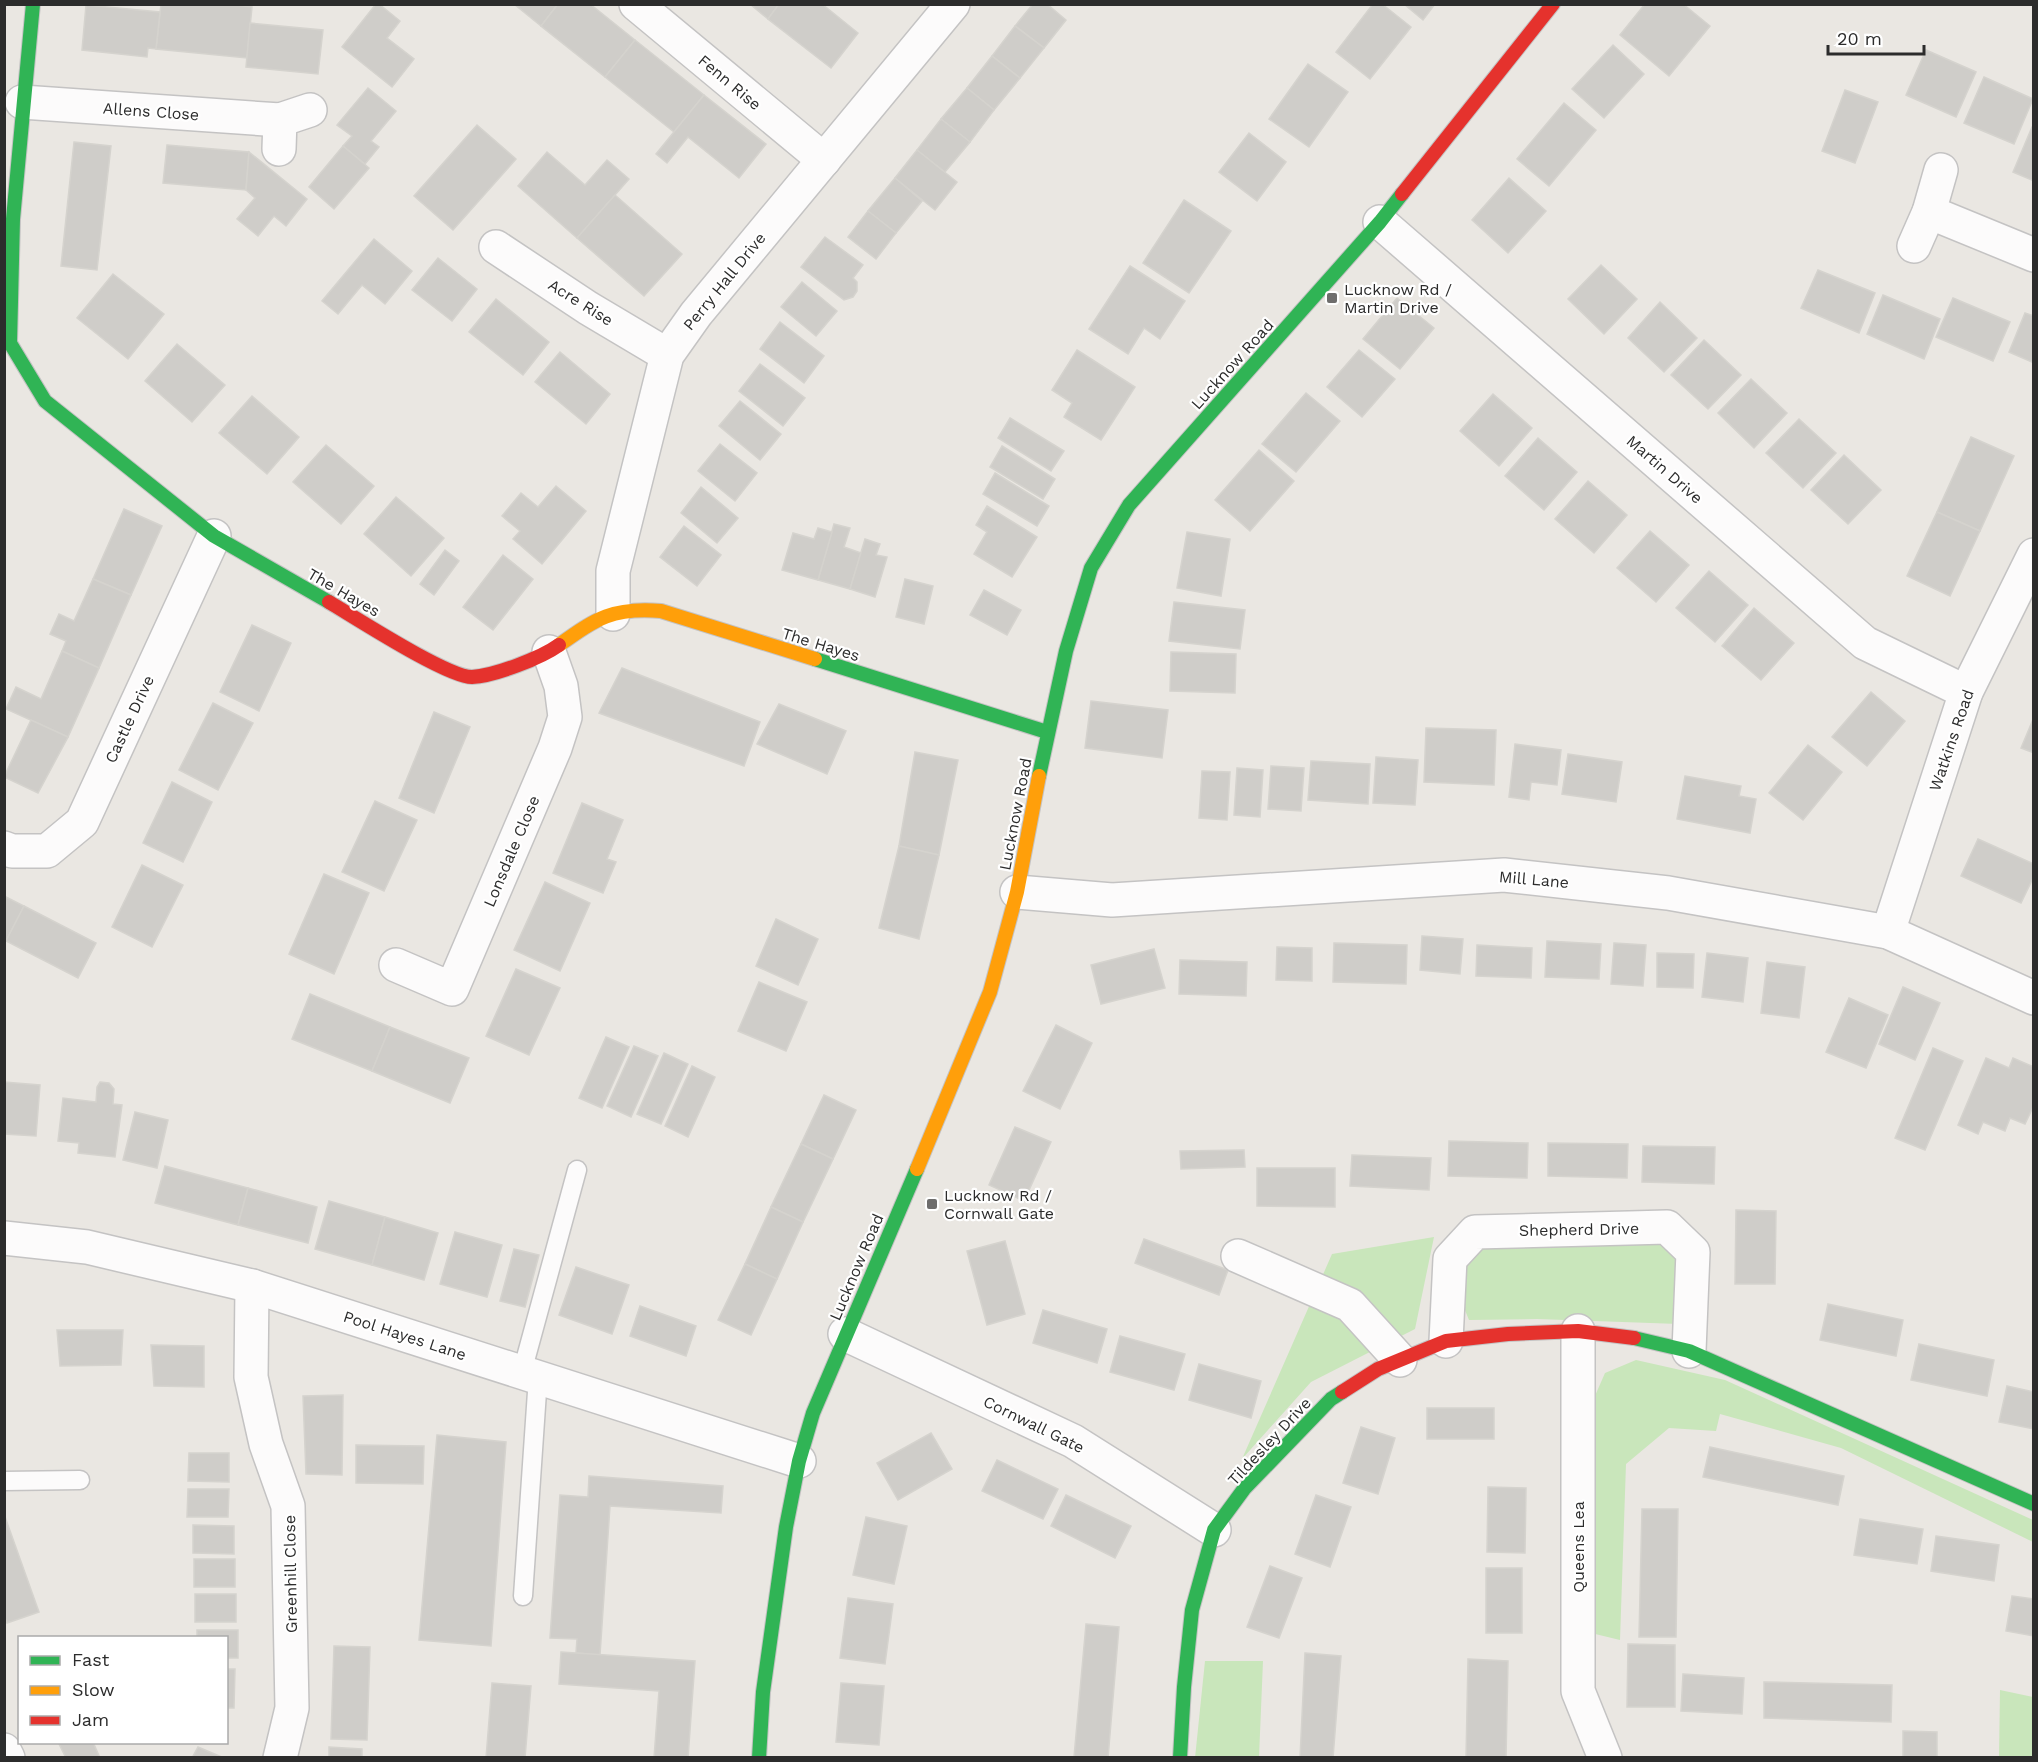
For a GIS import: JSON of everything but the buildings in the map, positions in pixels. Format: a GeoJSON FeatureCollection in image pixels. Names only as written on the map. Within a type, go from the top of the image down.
{"type":"FeatureCollection","features":[{"type":"Feature","properties":{"kind":"street","name":"The Hayes"},"geometry":{"type":"LineString","coordinates":[[33,4],[9,218],[10,343],[45,401],[214,536],[445,669],[471,677],[497,672],[549,652],[592,622],[613,614],[635,609],[661,611],[1047,732]]}},
{"type":"Feature","properties":{"kind":"street","name":"Fenn Rise"},"geometry":{"type":"LineString","coordinates":[[636,4],[824,160]]}},
{"type":"Feature","properties":{"kind":"street","name":"Perry Hall Drive"},"geometry":{"type":"LineString","coordinates":[[613,614],[613,571],[667,354],[696,314],[953,4]]}},
{"type":"Feature","properties":{"kind":"street","name":"Lucknow Road"},"geometry":{"type":"LineString","coordinates":[[759,1758],[763,1692],[786,1527],[799,1461],[813,1413],[845,1334],[949,1095],[990,992],[1017,892],[1047,732],[1066,651],[1091,568],[1129,505],[1380,222],[1553,4]]}},
{"type":"Feature","properties":{"kind":"street","name":"Allens Close"},"geometry":{"type":"LineString","coordinates":[[22,102],[290,126]]}},
{"type":"Feature","properties":{"kind":"street"},"geometry":{"type":"LineString","coordinates":[[1914,246],[1929,212],[1941,170]]}},
{"type":"Feature","properties":{"kind":"street"},"geometry":{"type":"LineString","coordinates":[[1929,212],[2034,255]]}},
{"type":"Feature","properties":{"kind":"street","name":"Martin Drive"},"geometry":{"type":"LineString","coordinates":[[1380,222],[1865,643],[1966,692]]}},
{"type":"Feature","properties":{"kind":"street","name":"Acre Rise"},"geometry":{"type":"LineString","coordinates":[[495,243],[588,308],[667,354]]}},
{"type":"Feature","properties":{"kind":"street","name":"Castle Drive"},"geometry":{"type":"LineString","coordinates":[[4,848],[12,851],[47,851],[82,822],[214,536]]}},
{"type":"Feature","properties":{"kind":"street","name":"Watkins Road"},"geometry":{"type":"LineString","coordinates":[[1888,932],[1966,692],[2033,558]]}},
{"type":"Feature","properties":{"kind":"street","name":"Lonsdale Close"},"geometry":{"type":"LineString","coordinates":[[396,965],[452,989],[555,748],[565,717],[561,686],[549,652]]}},
{"type":"Feature","properties":{"kind":"street","name":"Mill Lane"},"geometry":{"type":"LineString","coordinates":[[1017,892],[1112,900],[1504,875],[1668,893],[1888,932],[2034,998]]}},
{"type":"Feature","properties":{"kind":"street","name":"Shepherd Drive"},"geometry":{"type":"LineString","coordinates":[[1446,1341],[1450,1259],[1474,1232],[1666,1227],[1693,1252],[1689,1351]]}},
{"type":"Feature","properties":{"kind":"street","name":"Pool Hayes Lane"},"geometry":{"type":"LineString","coordinates":[[4,1238],[87,1247],[252,1286],[799,1461]]}},
{"type":"Feature","properties":{"kind":"street"},"geometry":{"type":"LineString","coordinates":[[1238,1256],[1350,1305],[1400,1359]]}},
{"type":"Feature","properties":{"kind":"street","name":"Greenhill Close"},"geometry":{"type":"LineString","coordinates":[[252,1286],[251,1377],[266,1444],[288,1506],[292,1708],[280,1758]]}},
{"type":"Feature","properties":{"kind":"street"},"geometry":{"type":"LineString","coordinates":[[1578,1331],[1638,1338],[1689,1351],[2034,1504]]}},
{"type":"Feature","properties":{"kind":"street","name":"Tildesley Drive"},"geometry":{"type":"LineString","coordinates":[[1180,1758],[1192,1610],[1214,1530],[1244,1489],[1331,1399],[1378,1369],[1446,1341],[1508,1334],[1578,1331]]}},
{"type":"Feature","properties":{"kind":"street","name":"Queens Lea"},"geometry":{"type":"LineString","coordinates":[[1578,1331],[1578,1691],[1605,1758]]}},
{"type":"Feature","properties":{"kind":"street","name":"Cornwall Gate"},"geometry":{"type":"LineString","coordinates":[[845,1334],[1073,1441],[1214,1530]]}},
{"type":"Feature","properties":{"kind":"street"},"geometry":{"type":"LineString","coordinates":[[4,1750],[8,1758]]}},
{"type":"Feature","properties":{"kind":"lane"},"geometry":{"type":"LineString","coordinates":[[523,1596],[530,1375],[578,1170]]}},
{"type":"Feature","properties":{"kind":"lane"},"geometry":{"type":"LineString","coordinates":[[4,1481],[80,1480]]}},
{"type":"Feature","properties":{"kind":"green space"},"geometry":{"type":"Polygon","coordinates":[[[1434,1237],[1415,1329],[1311,1382],[1242,1459],[1332,1254],[1434,1237]]]}},
{"type":"Feature","properties":{"kind":"green space"},"geometry":{"type":"Polygon","coordinates":[[[1481,1240],[1667,1242],[1682,1257],[1679,1324],[1537,1319],[1469,1320],[1460,1298],[1464,1266],[1481,1240]]]}},
{"type":"Feature","properties":{"kind":"green space"},"geometry":{"type":"Polygon","coordinates":[[[1636,1360],[1725,1380],[2033,1520],[2033,1542],[1841,1448],[1720,1414],[1716,1431],[1669,1428],[1626,1464],[1620,1640],[1587,1632],[1591,1405],[1605,1373],[1636,1360]]]}},
{"type":"Feature","properties":{"kind":"green space"},"geometry":{"type":"Polygon","coordinates":[[[1205,1661],[1263,1661],[1259,1757],[1195,1758],[1205,1661]]]}},
{"type":"Feature","properties":{"kind":"green space"},"geometry":{"type":"Polygon","coordinates":[[[2000,1690],[2033,1697],[2033,1757],[1999,1757],[2000,1690]]]}},
{"type":"Feature","properties":{"kind":"traffic: fast"},"geometry":{"type":"LineString","coordinates":[[33,4],[13,219],[10,343],[45,401],[214,536],[329,602]]}},
{"type":"Feature","properties":{"kind":"traffic: fast"},"geometry":{"type":"LineString","coordinates":[[1039,776],[1066,651],[1091,568],[1129,505],[1380,222],[1402,194]]}},
{"type":"Feature","properties":{"kind":"traffic: fast"},"geometry":{"type":"LineString","coordinates":[[815,659],[1047,732]]}},
{"type":"Feature","properties":{"kind":"traffic: fast"},"geometry":{"type":"LineString","coordinates":[[759,1758],[763,1692],[786,1527],[799,1461],[813,1413],[917,1169]]}},
{"type":"Feature","properties":{"kind":"traffic: fast"},"geometry":{"type":"LineString","coordinates":[[1634,1338],[1689,1351],[2034,1504]]}},
{"type":"Feature","properties":{"kind":"traffic: fast"},"geometry":{"type":"LineString","coordinates":[[1180,1758],[1192,1610],[1214,1530],[1244,1489],[1331,1399],[1342,1392]]}},
{"type":"Feature","properties":{"kind":"traffic: slow"},"geometry":{"type":"LineString","coordinates":[[559,645],[606,616],[644,610],[661,611],[815,659]]}},
{"type":"Feature","properties":{"kind":"traffic: slow"},"geometry":{"type":"LineString","coordinates":[[917,1169],[990,992],[1017,892],[1039,776]]}},
{"type":"Feature","properties":{"kind":"traffic: jam"},"geometry":{"type":"LineString","coordinates":[[1402,194],[1553,4]]}},
{"type":"Feature","properties":{"kind":"traffic: jam"},"geometry":{"type":"LineString","coordinates":[[329,602],[443,668],[472,677],[517,666],[559,645]]}},
{"type":"Feature","properties":{"kind":"traffic: jam"},"geometry":{"type":"LineString","coordinates":[[1342,1392],[1378,1369],[1446,1341],[1508,1334],[1578,1331],[1634,1338]]}},
{"type":"Feature","properties":{"kind":"place","name":"Lucknow Rd / Martin Drive"},"geometry":{"type":"Point","coordinates":[1332,298]}},
{"type":"Feature","properties":{"kind":"place","name":"Lucknow Rd / Cornwall Gate"},"geometry":{"type":"Point","coordinates":[932,1204]}}]}
